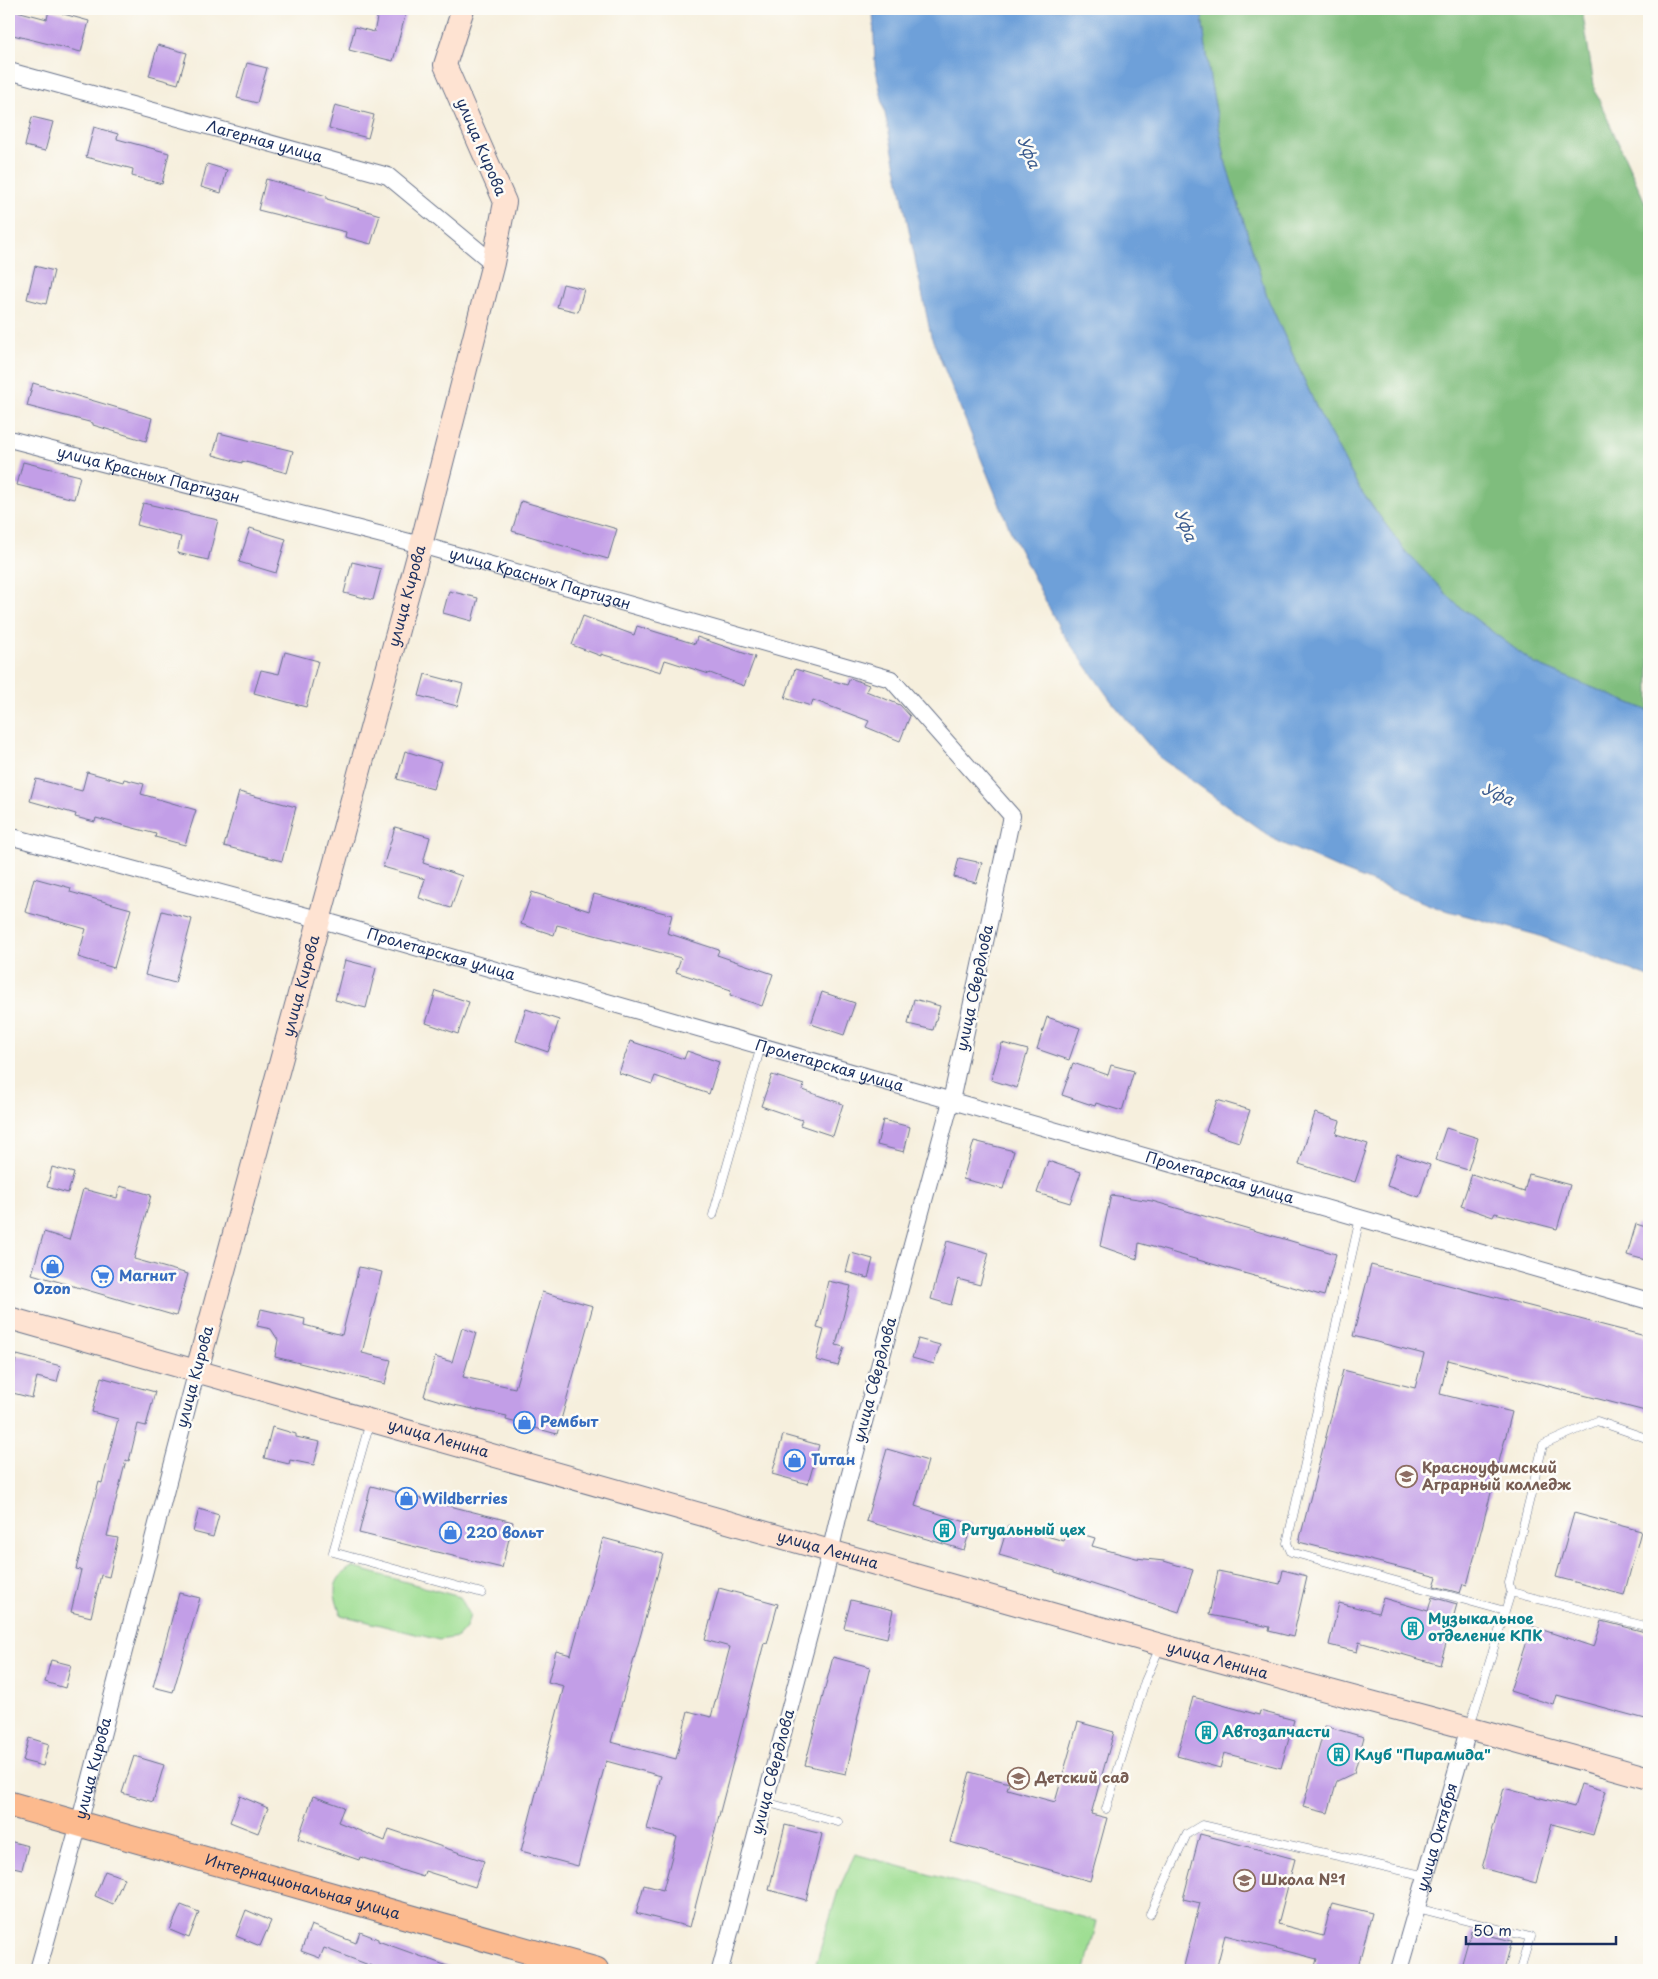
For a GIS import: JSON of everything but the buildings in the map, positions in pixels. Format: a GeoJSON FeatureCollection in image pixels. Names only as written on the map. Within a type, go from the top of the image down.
{"type":"FeatureCollection","features":[{"type":"Feature","properties":{"kind":"main road","name":"улица Кирова"},"geometry":{"type":"LineString","coordinates":[[197,1370],[421,545],[493,263],[504,202],[445,65],[462,9]]}},
{"type":"Feature","properties":{"kind":"main road","name":"улица Ленина"},"geometry":{"type":"LineString","coordinates":[[9,1318],[1161,1645],[1469,1727],[1649,1778]]}},
{"type":"Feature","properties":{"kind":"main road","name":"Интернациональная улица"},"geometry":{"type":"LineString","coordinates":[[9,1804],[596,1970]]}},
{"type":"Feature","properties":{"kind":"street","name":"Лагерная улица"},"geometry":{"type":"LineString","coordinates":[[9,71],[388,176],[493,263]]}},
{"type":"Feature","properties":{"kind":"street","name":"улица Красных Партизан"},"geometry":{"type":"LineString","coordinates":[[9,439],[421,545],[891,679],[1012,816]]}},
{"type":"Feature","properties":{"kind":"street","name":"улица Свердлова"},"geometry":{"type":"LineString","coordinates":[[720,1970],[951,1101],[1012,816]]}},
{"type":"Feature","properties":{"kind":"street","name":"Пролетарская улица"},"geometry":{"type":"LineString","coordinates":[[9,836],[318,919],[1649,1301]]}},
{"type":"Feature","properties":{"kind":"street","name":"улица Кирова"},"geometry":{"type":"LineString","coordinates":[[38,1970],[79,1824],[197,1370]]}},
{"type":"Feature","properties":{"kind":"street","name":"улица Октября"},"geometry":{"type":"LineString","coordinates":[[1399,1970],[1469,1727]]}},
{"type":"Feature","properties":{"kind":"lane"},"geometry":{"type":"LineString","coordinates":[[713,1215],[761,1046]]}},
{"type":"Feature","properties":{"kind":"lane"},"geometry":{"type":"LineString","coordinates":[[1360,1218],[1287,1543],[1291,1552],[1506,1611]]}},
{"type":"Feature","properties":{"kind":"lane"},"geometry":{"type":"LineString","coordinates":[[370,1420],[334,1552],[482,1594]]}},
{"type":"Feature","properties":{"kind":"lane","name":"улица Октября"},"geometry":{"type":"LineString","coordinates":[[1469,1727],[1511,1592],[1509,1583],[1543,1445],[1597,1422],[1649,1439]]}},
{"type":"Feature","properties":{"kind":"lane"},"geometry":{"type":"LineString","coordinates":[[1511,1592],[1649,1627]]}},
{"type":"Feature","properties":{"kind":"lane"},"geometry":{"type":"LineString","coordinates":[[1106,1808],[1145,1681],[1161,1645]]}},
{"type":"Feature","properties":{"kind":"lane"},"geometry":{"type":"LineString","coordinates":[[765,1802],[838,1822]]}},
{"type":"Feature","properties":{"kind":"lane"},"geometry":{"type":"LineString","coordinates":[[1150,1914],[1187,1834],[1202,1825],[1426,1876]]}},
{"type":"Feature","properties":{"kind":"lane"},"geometry":{"type":"LineString","coordinates":[[1417,1908],[1530,1937],[1520,1970]]}},
{"type":"Feature","properties":{"kind":"green space"},"geometry":{"type":"Polygon","coordinates":[[[1201,9],[1582,9],[1595,91],[1649,211],[1649,711],[1535,664],[1457,605],[1405,551],[1359,488],[1318,411],[1267,297],[1226,164],[1210,79],[1201,9]]]}},
{"type":"Feature","properties":{"kind":"green space"},"geometry":{"type":"Polygon","coordinates":[[[352,1567],[460,1597],[470,1615],[466,1628],[458,1637],[439,1640],[341,1615],[336,1600],[335,1588],[340,1577],[352,1567]]]}},
{"type":"Feature","properties":{"kind":"green space"},"geometry":{"type":"Polygon","coordinates":[[[855,1854],[1097,1921],[1085,1970],[814,1970],[838,1891],[855,1854]]]}},
{"type":"Feature","properties":{"kind":"water","name":"Уфа"},"geometry":{"type":"Polygon","coordinates":[[[873,9],[1201,9],[1210,79],[1226,164],[1267,297],[1318,411],[1359,488],[1405,551],[1457,605],[1535,664],[1649,711],[1649,977],[1537,935],[1438,908],[1344,871],[1275,840],[1159,757],[1112,702],[1061,631],[1013,537],[931,336],[875,65],[873,9]]]}},
{"type":"Feature","properties":{"kind":"place","name":"Ozon"},"geometry":{"type":"Point","coordinates":[52,1266]}},
{"type":"Feature","properties":{"kind":"place","name":"Магнит"},"geometry":{"type":"Point","coordinates":[103,1276]}},
{"type":"Feature","properties":{"kind":"place","name":"Рембыт"},"geometry":{"type":"Point","coordinates":[524,1422]}},
{"type":"Feature","properties":{"kind":"place","name":"Титан"},"geometry":{"type":"Point","coordinates":[795,1460]}},
{"type":"Feature","properties":{"kind":"place","name":"Красноуфимский Аграрный колледж"},"geometry":{"type":"Point","coordinates":[1406,1477]}},
{"type":"Feature","properties":{"kind":"place","name":"Wildberries"},"geometry":{"type":"Point","coordinates":[406,1499]}},
{"type":"Feature","properties":{"kind":"place","name":"Ритуальный цех"},"geometry":{"type":"Point","coordinates":[945,1530]}},
{"type":"Feature","properties":{"kind":"place","name":"220 вольт"},"geometry":{"type":"Point","coordinates":[450,1533]}},
{"type":"Feature","properties":{"kind":"place","name":"Музыкальное отделение КПК"},"geometry":{"type":"Point","coordinates":[1412,1628]}},
{"type":"Feature","properties":{"kind":"place","name":"Автозапчасти"},"geometry":{"type":"Point","coordinates":[1206,1732]}},
{"type":"Feature","properties":{"kind":"place","name":"Клуб \"Пирамида\""},"geometry":{"type":"Point","coordinates":[1338,1755]}},
{"type":"Feature","properties":{"kind":"place","name":"Детский сад"},"geometry":{"type":"Point","coordinates":[1019,1778]}},
{"type":"Feature","properties":{"kind":"place","name":"Школа №1"},"geometry":{"type":"Point","coordinates":[1245,1880]}}]}
